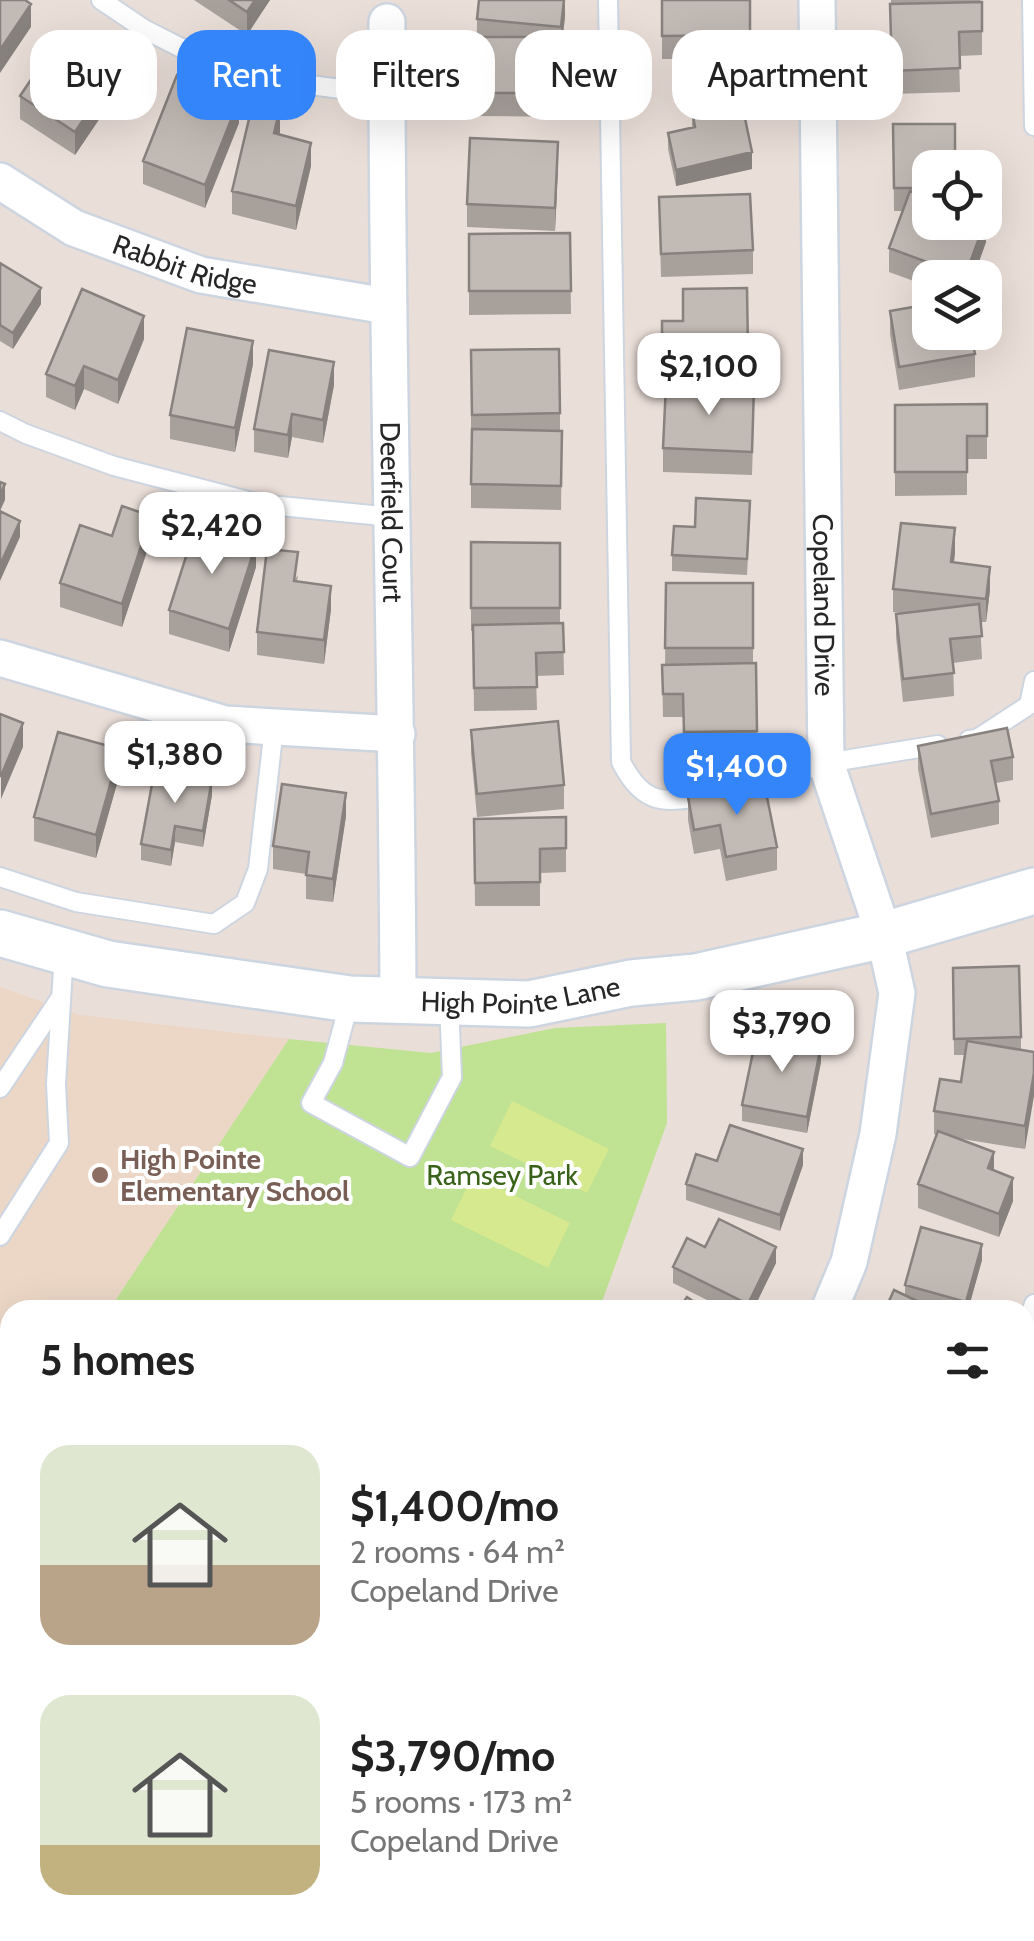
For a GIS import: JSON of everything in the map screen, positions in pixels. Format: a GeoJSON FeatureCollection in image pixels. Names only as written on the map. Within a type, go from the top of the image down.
{"type":"FeatureCollection","features":[{"type":"Feature","properties":{"kind":"street","name":"Copeland Drive"},"geometry":{"type":"LineString","coordinates":[[817,0],[826,763],[884,935],[897,993],[878,1134],[848,1262],[832,1300]]}},
{"type":"Feature","properties":{"kind":"street","name":"Deerfield Court"},"geometry":{"type":"LineString","coordinates":[[386,22],[386,30]]}},
{"type":"Feature","properties":{"kind":"street","name":"Deerfield Court"},"geometry":{"type":"LineString","coordinates":[[386,120],[398,1000]]}},
{"type":"Feature","properties":{"kind":"street","name":"Rabbit Ridge"},"geometry":{"type":"LineString","coordinates":[[0,181],[74,228],[200,275],[387,306]]}},
{"type":"Feature","properties":{"kind":"street"},"geometry":{"type":"LineString","coordinates":[[0,658],[225,724],[397,734]]}},
{"type":"Feature","properties":{"kind":"street","name":"High Pointe Lane"},"geometry":{"type":"LineString","coordinates":[[0,932],[108,964],[350,999],[529,1004],[632,984],[696,977],[884,935],[1034,891]]}},
{"type":"Feature","properties":{"kind":"lane"},"geometry":{"type":"LineString","coordinates":[[608,0],[621,762],[634,787],[664,803],[756,788],[826,763],[977,738],[1029,705],[1034,681]]}},
{"type":"Feature","properties":{"kind":"lane"},"geometry":{"type":"LineString","coordinates":[[1032,0],[1034,126]]}},
{"type":"Feature","properties":{"kind":"lane"},"geometry":{"type":"LineString","coordinates":[[109,2],[144,29],[234,75],[336,88]]}},
{"type":"Feature","properties":{"kind":"lane"},"geometry":{"type":"LineString","coordinates":[[0,421],[114,466],[260,504],[392,517]]}},
{"type":"Feature","properties":{"kind":"lane"},"geometry":{"type":"LineString","coordinates":[[0,877],[76,902],[214,924],[245,902],[258,869],[274,727]]}},
{"type":"Feature","properties":{"kind":"lane"},"geometry":{"type":"LineString","coordinates":[[0,1236],[59,1143],[56,1084],[64,951]]}},
{"type":"Feature","properties":{"kind":"lane"},"geometry":{"type":"LineString","coordinates":[[0,1088],[62,996]]}},
{"type":"Feature","properties":{"kind":"lane"},"geometry":{"type":"LineString","coordinates":[[350,999],[334,1063],[312,1103],[410,1156],[452,1077],[450,1002]]}},
{"type":"Feature","properties":{"kind":"shaded area","name":"High Pointe Elementary School"},"geometry":{"type":"Polygon","coordinates":[[[0,987],[80,1015],[289,1039],[116,1300],[0,1300],[0,987]]]}},
{"type":"Feature","properties":{"kind":"green space","name":"Ramsey Park"},"geometry":{"type":"Polygon","coordinates":[[[666,1023],[667,1123],[603,1300],[116,1300],[289,1039],[431,1053],[555,1028],[666,1023]]]}},
{"type":"Feature","properties":{"kind":"green space"},"geometry":{"type":"Polygon","coordinates":[[[512,1101],[609,1149],[587,1193],[490,1146],[512,1101]]]}},
{"type":"Feature","properties":{"kind":"green space"},"geometry":{"type":"Polygon","coordinates":[[[473,1175],[570,1223],[548,1268],[451,1220],[473,1175]]]}},
{"type":"Feature","properties":{"kind":"building"},"geometry":{"type":"Polygon","coordinates":[[[0,0],[25,0],[31,4],[0,50],[0,0]]]}},
{"type":"Feature","properties":{"kind":"building"},"geometry":{"type":"Polygon","coordinates":[[[229,0],[255,0],[247,12],[229,0]]]}},
{"type":"Feature","properties":{"kind":"building"},"geometry":{"type":"Polygon","coordinates":[[[479,0],[564,0],[561,27],[477,19],[479,0]]]}},
{"type":"Feature","properties":{"kind":"building"},"geometry":{"type":"Polygon","coordinates":[[[662,0],[750,0],[750,30],[672,30],[672,36],[662,36],[662,0]]]}},
{"type":"Feature","properties":{"kind":"building"},"geometry":{"type":"Polygon","coordinates":[[[982,2],[982,31],[959,32],[960,68],[903,71],[903,30],[891,30],[890,4],[982,2]]]}},
{"type":"Feature","properties":{"kind":"building"},"geometry":{"type":"Polygon","coordinates":[[[495,37],[515,37],[515,93],[495,93],[495,37]]]}},
{"type":"Feature","properties":{"kind":"building"},"geometry":{"type":"Polygon","coordinates":[[[177,75],[177,120],[231,120],[205,185],[143,161],[177,75]]]}},
{"type":"Feature","properties":{"kind":"building"},"geometry":{"type":"Polygon","coordinates":[[[30,81],[30,103],[20,96],[30,81]]]}},
{"type":"Feature","properties":{"kind":"building"},"geometry":{"type":"Polygon","coordinates":[[[57,120],[83,120],[75,132],[57,120]]]}},
{"type":"Feature","properties":{"kind":"building"},"geometry":{"type":"Polygon","coordinates":[[[249,120],[277,120],[274,133],[311,143],[296,206],[232,191],[249,120]]]}},
{"type":"Feature","properties":{"kind":"building"},"geometry":{"type":"Polygon","coordinates":[[[694,120],[745,120],[752,152],[676,170],[668,133],[695,127],[694,120]]]}},
{"type":"Feature","properties":{"kind":"building"},"geometry":{"type":"Polygon","coordinates":[[[893,124],[955,124],[955,150],[912,150],[912,188],[894,188],[893,124]]]}},
{"type":"Feature","properties":{"kind":"building"},"geometry":{"type":"Polygon","coordinates":[[[470,138],[558,142],[555,208],[467,204],[470,138]]]}},
{"type":"Feature","properties":{"kind":"building"},"geometry":{"type":"Polygon","coordinates":[[[910,191],[912,240],[978,240],[971,260],[922,260],[889,248],[910,191]]]}},
{"type":"Feature","properties":{"kind":"building"},"geometry":{"type":"Polygon","coordinates":[[[750,194],[753,250],[661,254],[659,197],[750,194]]]}},
{"type":"Feature","properties":{"kind":"building"},"geometry":{"type":"Polygon","coordinates":[[[570,233],[571,291],[469,291],[469,234],[570,233]]]}},
{"type":"Feature","properties":{"kind":"building"},"geometry":{"type":"Polygon","coordinates":[[[0,263],[41,288],[13,333],[0,325],[0,263]]]}},
{"type":"Feature","properties":{"kind":"building"},"geometry":{"type":"Polygon","coordinates":[[[747,288],[748,351],[662,353],[662,321],[683,321],[683,289],[747,288]]]}},
{"type":"Feature","properties":{"kind":"building"},"geometry":{"type":"Polygon","coordinates":[[[82,289],[144,316],[118,380],[84,366],[75,386],[46,374],[82,289]]]}},
{"type":"Feature","properties":{"kind":"building"},"geometry":{"type":"Polygon","coordinates":[[[912,307],[912,350],[974,350],[975,354],[899,367],[890,311],[912,307]]]}},
{"type":"Feature","properties":{"kind":"building"},"geometry":{"type":"Polygon","coordinates":[[[187,328],[253,341],[235,428],[170,415],[187,328]]]}},
{"type":"Feature","properties":{"kind":"building"},"geometry":{"type":"Polygon","coordinates":[[[559,349],[560,413],[472,415],[471,350],[559,349]]]}},
{"type":"Feature","properties":{"kind":"building"},"geometry":{"type":"Polygon","coordinates":[[[269,350],[334,362],[323,420],[292,414],[288,435],[254,429],[269,350]]]}},
{"type":"Feature","properties":{"kind":"building"},"geometry":{"type":"Polygon","coordinates":[[[666,384],[754,387],[752,452],[663,448],[666,384]]]}},
{"type":"Feature","properties":{"kind":"building"},"geometry":{"type":"Polygon","coordinates":[[[987,404],[987,436],[967,436],[967,472],[895,472],[895,405],[987,404]]]}},
{"type":"Feature","properties":{"kind":"building"},"geometry":{"type":"Polygon","coordinates":[[[472,429],[562,431],[561,486],[471,484],[472,429]]]}},
{"type":"Feature","properties":{"kind":"building"},"geometry":{"type":"Polygon","coordinates":[[[696,498],[750,501],[747,559],[672,555],[674,526],[695,527],[696,498]]]}},
{"type":"Feature","properties":{"kind":"building"},"geometry":{"type":"Polygon","coordinates":[[[122,506],[151,516],[122,604],[60,583],[80,525],[112,536],[122,506]]]}},
{"type":"Feature","properties":{"kind":"building"},"geometry":{"type":"Polygon","coordinates":[[[0,511],[20,521],[0,565],[0,511]]]}},
{"type":"Feature","properties":{"kind":"building"},"geometry":{"type":"Polygon","coordinates":[[[901,523],[955,528],[951,562],[990,567],[986,599],[893,589],[901,523]]]}},
{"type":"Feature","properties":{"kind":"building"},"geometry":{"type":"Polygon","coordinates":[[[196,525],[256,544],[229,629],[169,610],[196,525]]]}},
{"type":"Feature","properties":{"kind":"building"},"geometry":{"type":"Polygon","coordinates":[[[471,542],[560,543],[560,608],[471,608],[471,542]]]}},
{"type":"Feature","properties":{"kind":"building"},"geometry":{"type":"Polygon","coordinates":[[[267,549],[298,552],[294,581],[331,586],[324,640],[257,632],[267,549]]]}},
{"type":"Feature","properties":{"kind":"building"},"geometry":{"type":"Polygon","coordinates":[[[666,583],[753,583],[753,648],[665,648],[666,583]]]}},
{"type":"Feature","properties":{"kind":"building"},"geometry":{"type":"Polygon","coordinates":[[[979,604],[982,636],[950,639],[954,673],[903,679],[896,614],[979,604]]]}},
{"type":"Feature","properties":{"kind":"building"},"geometry":{"type":"Polygon","coordinates":[[[563,623],[564,652],[536,653],[537,687],[474,688],[473,625],[563,623]]]}},
{"type":"Feature","properties":{"kind":"building"},"geometry":{"type":"Polygon","coordinates":[[[756,663],[757,731],[684,732],[683,694],[663,694],[662,665],[756,663]]]}},
{"type":"Feature","properties":{"kind":"building"},"geometry":{"type":"Polygon","coordinates":[[[0,714],[23,723],[1,776],[0,776],[0,714]]]}},
{"type":"Feature","properties":{"kind":"building"},"geometry":{"type":"Polygon","coordinates":[[[558,721],[564,785],[477,794],[471,730],[558,721]]]}},
{"type":"Feature","properties":{"kind":"building"},"geometry":{"type":"Polygon","coordinates":[[[1007,728],[1013,757],[991,761],[999,801],[931,814],[918,746],[1007,728]]]}},
{"type":"Feature","properties":{"kind":"building"},"geometry":{"type":"Polygon","coordinates":[[[58,732],[120,749],[96,835],[34,817],[58,732]]]}},
{"type":"Feature","properties":{"kind":"building"},"geometry":{"type":"Polygon","coordinates":[[[155,768],[212,779],[203,831],[175,826],[171,850],[141,844],[155,768]]]}},
{"type":"Feature","properties":{"kind":"building"},"geometry":{"type":"Polygon","coordinates":[[[764,782],[777,847],[726,857],[720,825],[694,830],[688,797],[764,782]]]}},
{"type":"Feature","properties":{"kind":"building"},"geometry":{"type":"Polygon","coordinates":[[[282,784],[346,793],[333,879],[306,875],[309,852],[273,846],[282,784]]]}},
{"type":"Feature","properties":{"kind":"building"},"geometry":{"type":"Polygon","coordinates":[[[566,817],[566,848],[540,849],[540,882],[475,883],[474,819],[566,817]]]}},
{"type":"Feature","properties":{"kind":"building"},"geometry":{"type":"Polygon","coordinates":[[[1019,966],[1021,1037],[954,1039],[953,968],[1019,966]]]}},
{"type":"Feature","properties":{"kind":"building"},"geometry":{"type":"Polygon","coordinates":[[[757,1033],[821,1045],[807,1117],[742,1105],[757,1033]]]}},
{"type":"Feature","properties":{"kind":"building"},"geometry":{"type":"Polygon","coordinates":[[[967,1041],[1034,1052],[1025,1126],[934,1111],[940,1079],[961,1082],[967,1041]]]}},
{"type":"Feature","properties":{"kind":"building"},"geometry":{"type":"Polygon","coordinates":[[[730,1125],[803,1149],[780,1215],[686,1184],[696,1154],[717,1161],[730,1125]]]}},
{"type":"Feature","properties":{"kind":"building"},"geometry":{"type":"Polygon","coordinates":[[[938,1131],[994,1152],[988,1168],[1013,1178],[999,1214],[918,1184],[938,1131]]]}},
{"type":"Feature","properties":{"kind":"building"},"geometry":{"type":"Polygon","coordinates":[[[719,1219],[776,1247],[750,1300],[740,1300],[673,1267],[687,1238],[705,1247],[719,1219]]]}},
{"type":"Feature","properties":{"kind":"building"},"geometry":{"type":"Polygon","coordinates":[[[921,1227],[982,1244],[967,1300],[905,1285],[921,1227]]]}},
{"type":"Feature","properties":{"kind":"building"},"geometry":{"type":"Polygon","coordinates":[[[894,1290],[915,1300],[890,1300],[894,1290]]]}},
{"type":"Feature","properties":{"kind":"place","name":"High Pointe Elementary School"},"geometry":{"type":"Point","coordinates":[100,1175]}}]}
